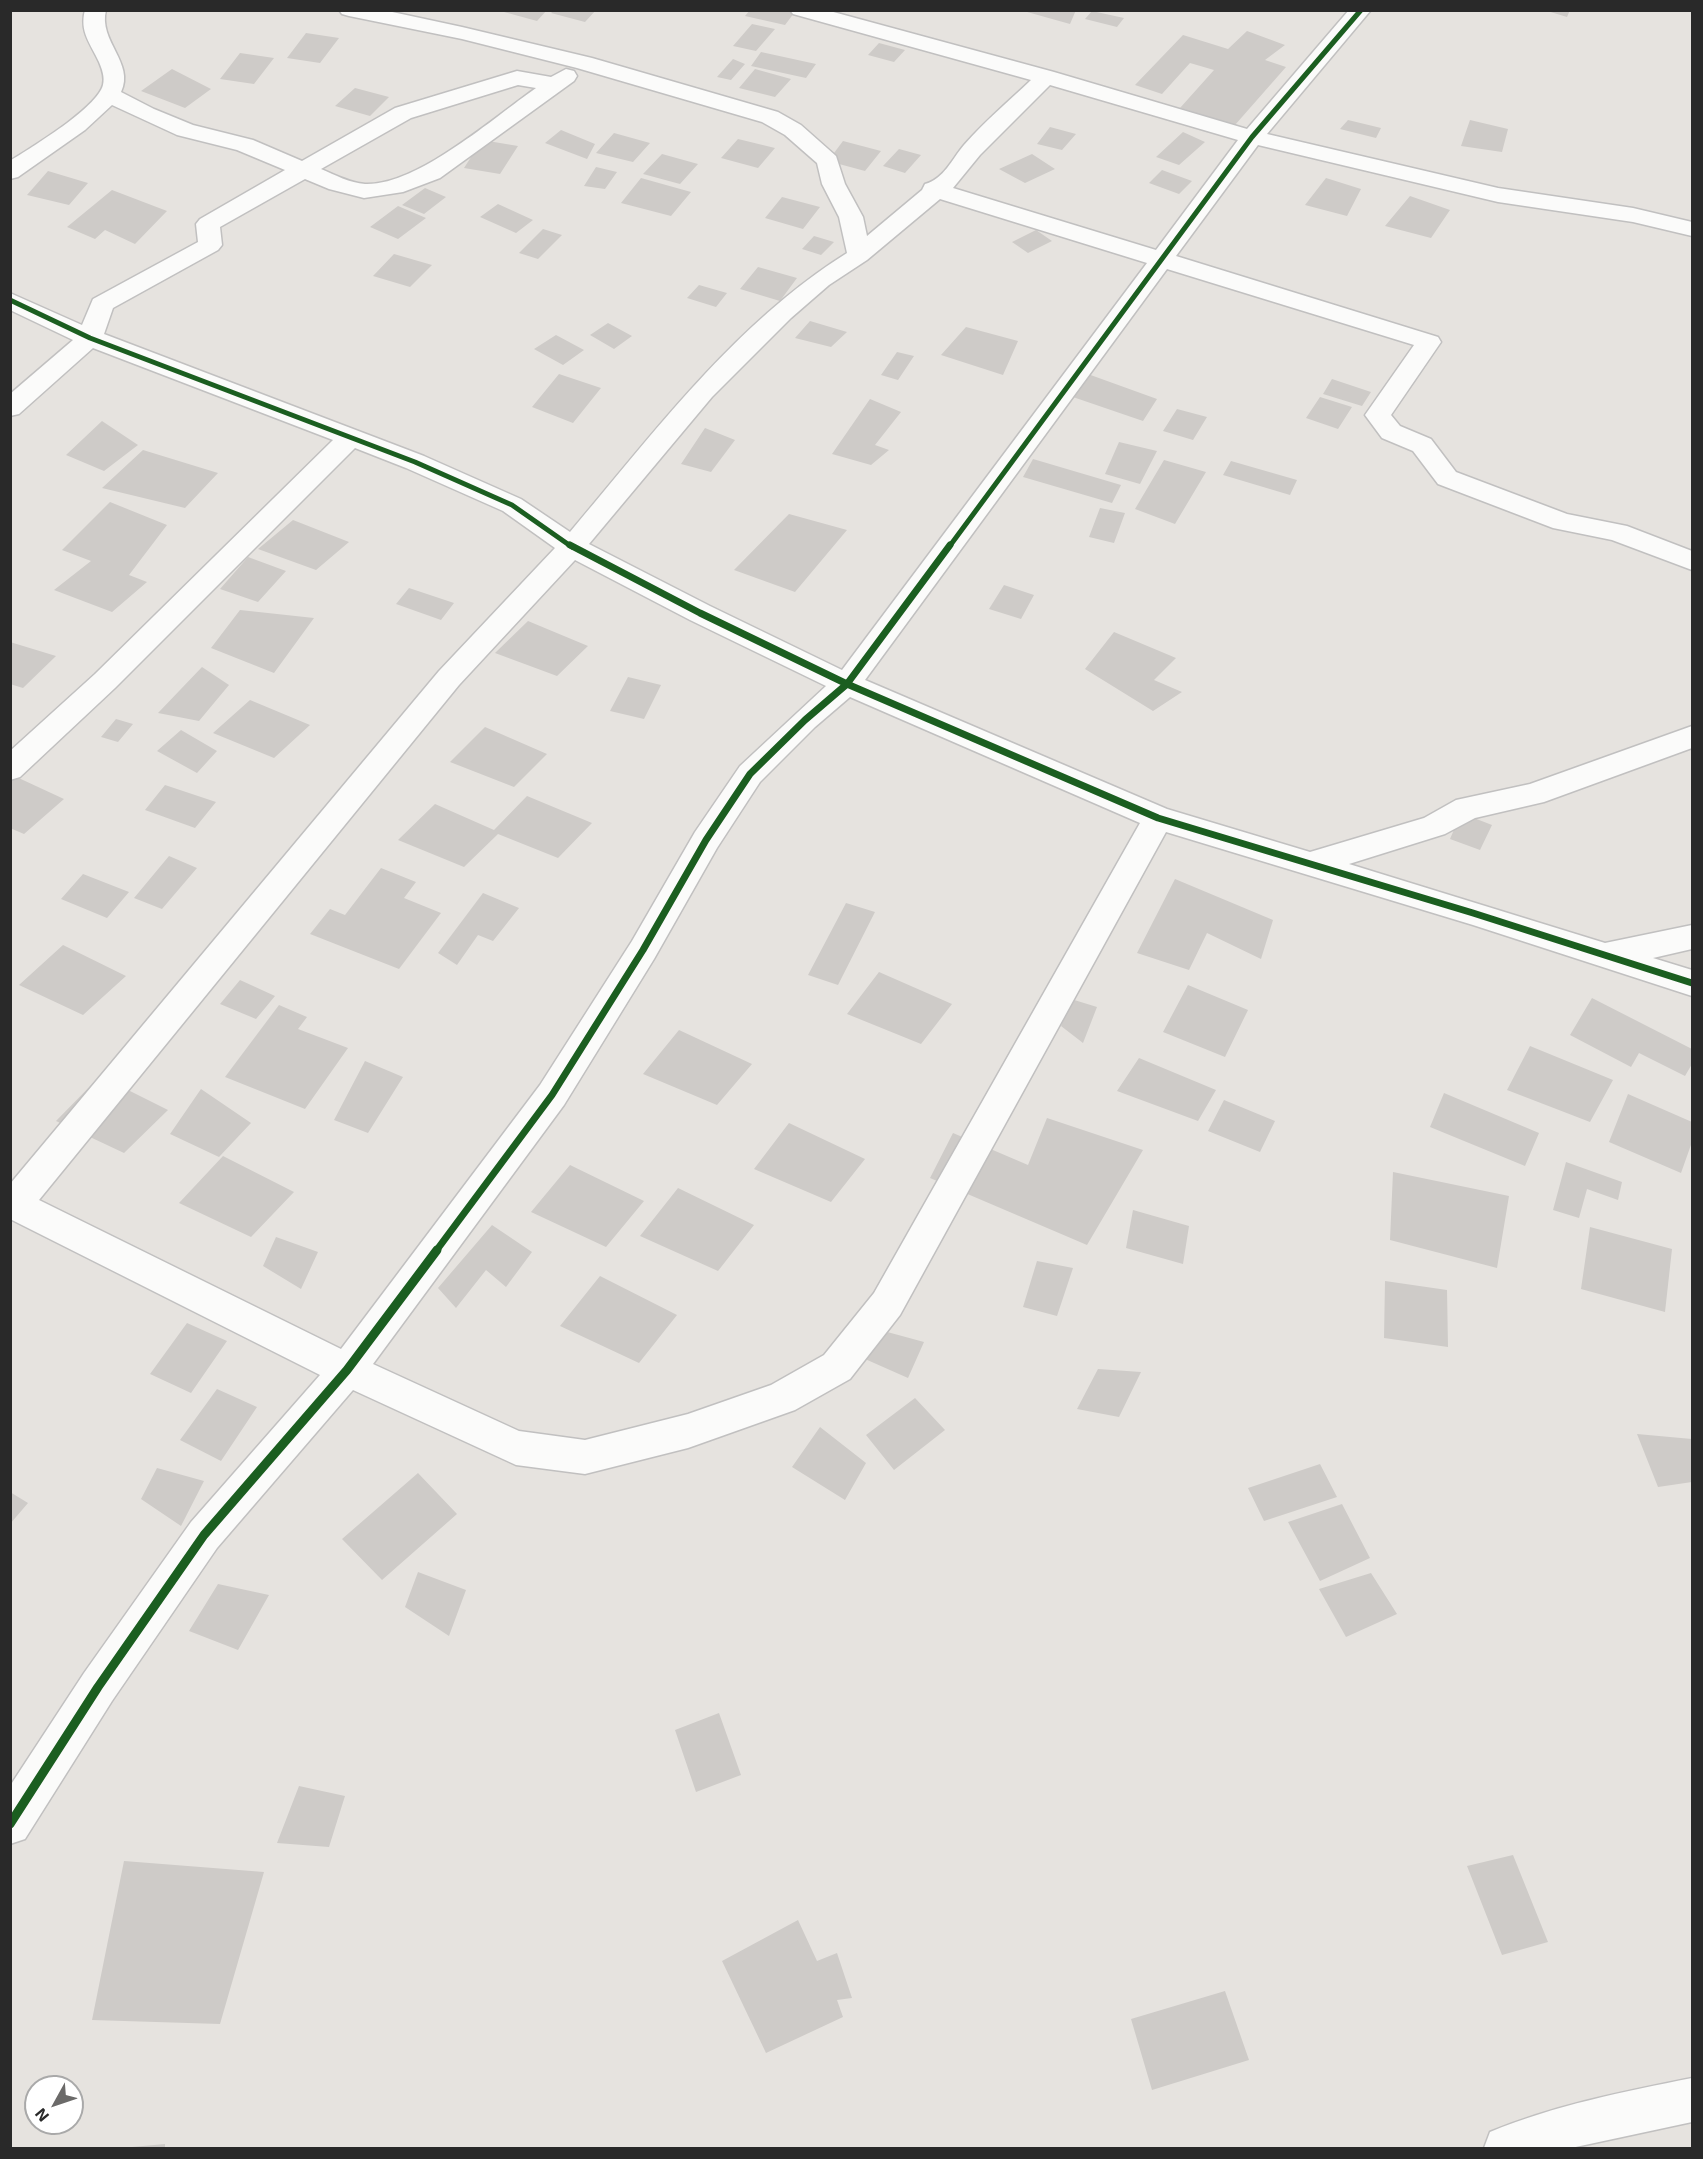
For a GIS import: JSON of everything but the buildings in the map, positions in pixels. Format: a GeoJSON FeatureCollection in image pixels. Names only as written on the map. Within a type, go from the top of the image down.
{"type":"FeatureCollection","features":[{"type":"Feature","properties":{"kind":"street"},"geometry":{"type":"LineString","coordinates":[[10,172],[83,120],[110,95],[114,79],[113,66],[93,30],[91,23],[96,10]]}},
{"type":"Feature","properties":{"kind":"street"},"geometry":{"type":"LineString","coordinates":[[349,10],[462,33],[584,63],[770,117],[793,130],[828,161],[828,178],[843,198],[852,218],[859,255]]}},
{"type":"Feature","properties":{"kind":"street"},"geometry":{"type":"LineString","coordinates":[[800,10],[1046,77],[1252,137],[1498,195],[1633,215],[1692,229]]}},
{"type":"Feature","properties":{"kind":"street"},"geometry":{"type":"LineString","coordinates":[[10,1824],[98,1687],[204,1535],[347,1370],[552,1095],[644,950],[706,840],[750,774],[805,720],[847,684],[1252,137],[1361,10]]}},
{"type":"Feature","properties":{"kind":"street"},"geometry":{"type":"LineString","coordinates":[[110,95],[146,114],[185,130],[244,145],[337,184],[364,191],[395,187],[432,172],[584,63]]}},
{"type":"Feature","properties":{"kind":"street"},"geometry":{"type":"LineString","coordinates":[[1046,77],[972,150],[951,178],[859,255],[820,280],[703,391],[572,547],[449,678],[13,1203],[347,1370],[516,1448],[585,1457],[688,1431],[771,1401],[837,1367],[887,1304],[1158,818]]}},
{"type":"Feature","properties":{"kind":"street"},"geometry":{"type":"LineString","coordinates":[[10,408],[90,338],[102,304],[210,244],[208,224],[403,113],[517,78],[555,84]]}},
{"type":"Feature","properties":{"kind":"street"},"geometry":{"type":"LineString","coordinates":[[935,190],[1429,342],[1378,415],[1391,432],[1422,445],[1447,478],[1562,522],[1617,532],[1692,561]]}},
{"type":"Feature","properties":{"kind":"street"},"geometry":{"type":"LineString","coordinates":[[10,300],[90,338],[415,462],[512,505],[572,547],[700,613],[847,684],[1158,818],[1692,983]]}},
{"type":"Feature","properties":{"kind":"street"},"geometry":{"type":"LineString","coordinates":[[10,769],[105,681],[351,437]]}},
{"type":"Feature","properties":{"kind":"street"},"geometry":{"type":"LineString","coordinates":[[1310,864],[1434,826],[1467,808],[1533,794],[1692,737]]}},
{"type":"Feature","properties":{"kind":"street"},"geometry":{"type":"LineString","coordinates":[[1605,955],[1692,937]]}},
{"type":"Feature","properties":{"kind":"street"},"geometry":{"type":"LineString","coordinates":[[1506,2148],[1575,2125],[1692,2100]]}},
{"type":"Feature","properties":{"kind":"cycle path"},"geometry":{"type":"LineString","coordinates":[[10,1824],[98,1687],[204,1535],[347,1370],[552,1095],[643,950],[706,840],[750,774],[805,720],[847,684],[1252,137],[1361,10]]}},
{"type":"Feature","properties":{"kind":"cycle path"},"geometry":{"type":"LineString","coordinates":[[10,300],[90,338],[415,462],[512,505],[572,547],[700,613],[847,684],[1158,818],[1473,913],[1692,983]]}}]}
